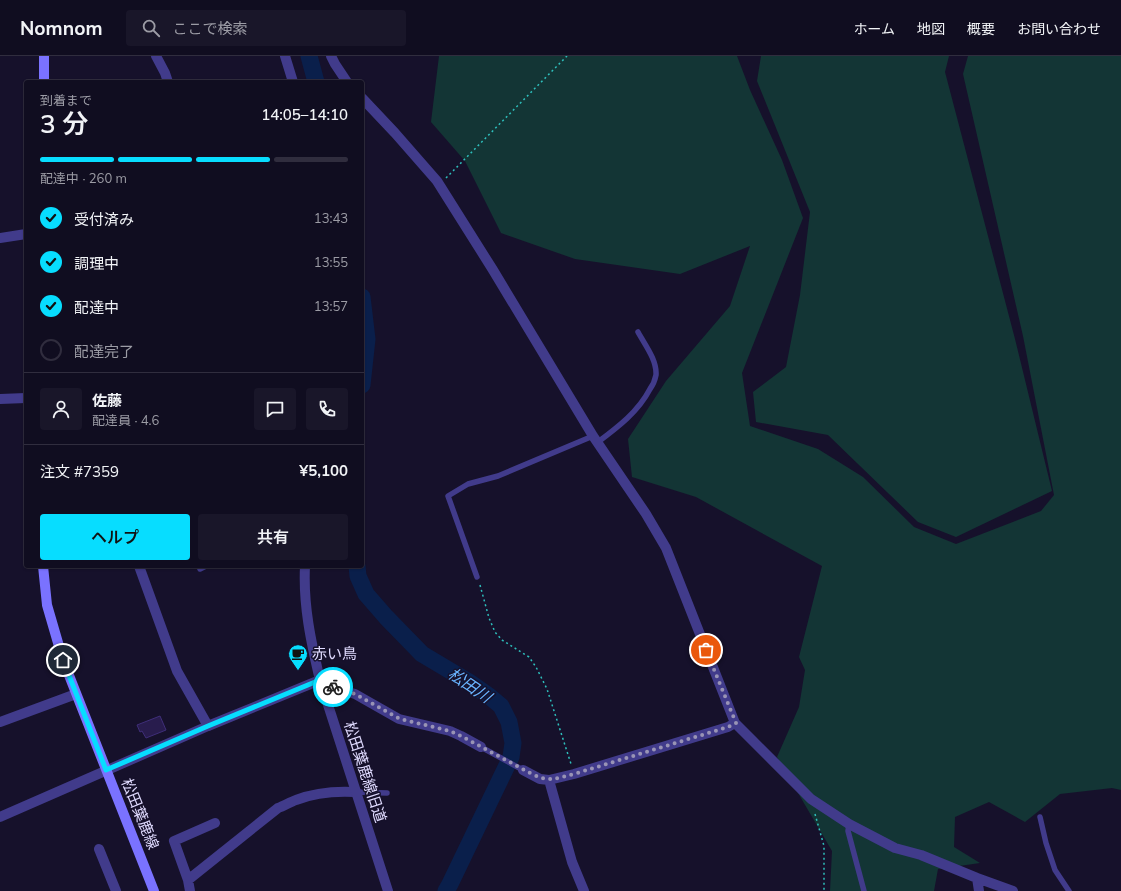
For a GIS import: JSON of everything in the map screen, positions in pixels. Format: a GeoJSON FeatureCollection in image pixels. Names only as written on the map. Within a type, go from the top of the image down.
{"type":"FeatureCollection","features":[{"type":"Feature","properties":{"kind":"main road"},"geometry":{"type":"LineString","coordinates":[[44,56],[44,80]]}},
{"type":"Feature","properties":{"kind":"main road","name":"松田葉鹿線"},"geometry":{"type":"LineString","coordinates":[[43,568],[47,605],[63,660],[154,891]]}},
{"type":"Feature","properties":{"kind":"street"},"geometry":{"type":"LineString","coordinates":[[156,56],[166,73],[168,80]]}},
{"type":"Feature","properties":{"kind":"street"},"geometry":{"type":"LineString","coordinates":[[285,56],[292,80]]}},
{"type":"Feature","properties":{"kind":"street"},"geometry":{"type":"LineString","coordinates":[[331,56],[346,80]]}},
{"type":"Feature","properties":{"kind":"street"},"geometry":{"type":"LineString","coordinates":[[364,100],[411,150],[440,185],[596,439],[646,514],[666,548],[736,723],[811,799],[849,824],[895,848],[921,855],[1013,891]]}},
{"type":"Feature","properties":{"kind":"street"},"geometry":{"type":"LineString","coordinates":[[0,238],[24,234]]}},
{"type":"Feature","properties":{"kind":"street"},"geometry":{"type":"LineString","coordinates":[[0,399],[24,398]]}},
{"type":"Feature","properties":{"kind":"street"},"geometry":{"type":"LineString","coordinates":[[140,568],[177,671],[208,726]]}},
{"type":"Feature","properties":{"kind":"street","name":"松田葉鹿線旧道"},"geometry":{"type":"LineString","coordinates":[[305,568],[307,615],[321,683],[388,891]]}},
{"type":"Feature","properties":{"kind":"street"},"geometry":{"type":"LineString","coordinates":[[0,817],[208,726],[321,683],[355,694],[400,719],[450,731],[481,747]]}},
{"type":"Feature","properties":{"kind":"street"},"geometry":{"type":"LineString","coordinates":[[0,722],[76,694]]}},
{"type":"Feature","properties":{"kind":"street"},"geometry":{"type":"LineString","coordinates":[[523,770],[540,779],[549,780],[574,774],[728,727],[736,723]]}},
{"type":"Feature","properties":{"kind":"street"},"geometry":{"type":"LineString","coordinates":[[549,780],[572,862],[584,891]]}},
{"type":"Feature","properties":{"kind":"street"},"geometry":{"type":"LineString","coordinates":[[188,880],[278,808],[295,800],[318,794],[348,791],[355,792]]}},
{"type":"Feature","properties":{"kind":"street"},"geometry":{"type":"LineString","coordinates":[[190,891],[188,880],[174,841],[215,823]]}},
{"type":"Feature","properties":{"kind":"street"},"geometry":{"type":"LineString","coordinates":[[99,849],[116,891]]}},
{"type":"Feature","properties":{"kind":"street"},"geometry":{"type":"LineString","coordinates":[[977,878],[980,891]]}},
{"type":"Feature","properties":{"kind":"lane"},"geometry":{"type":"LineString","coordinates":[[478,577],[448,496],[468,484],[498,476],[596,439],[618,427],[639,406],[655,381],[656,374],[652,356],[638,332]]}},
{"type":"Feature","properties":{"kind":"lane"},"geometry":{"type":"LineString","coordinates":[[481,747],[523,770]]}},
{"type":"Feature","properties":{"kind":"lane"},"geometry":{"type":"LineString","coordinates":[[355,792],[387,793]]}},
{"type":"Feature","properties":{"kind":"lane"},"geometry":{"type":"LineString","coordinates":[[1040,817],[1046,843],[1055,870],[1069,891]]}},
{"type":"Feature","properties":{"kind":"lane"},"geometry":{"type":"LineString","coordinates":[[849,824],[848,831],[864,891]]}},
{"type":"Feature","properties":{"kind":"path"},"geometry":{"type":"LineString","coordinates":[[440,185],[567,56]]}},
{"type":"Feature","properties":{"kind":"path"},"geometry":{"type":"LineString","coordinates":[[478,577],[489,618],[495,632],[502,640],[529,658],[536,667],[547,690],[574,774]]}},
{"type":"Feature","properties":{"kind":"path"},"geometry":{"type":"LineString","coordinates":[[811,799],[824,846],[824,891]]}},
{"type":"Feature","properties":{"kind":"green space"},"geometry":{"type":"Polygon","coordinates":[[[439,56],[737,56],[750,90],[782,160],[803,218],[742,373],[750,426],[818,449],[863,477],[914,527],[956,544],[1041,511],[1054,495],[1023,336],[963,74],[968,56],[1121,56],[1121,790],[1112,788],[1060,794],[1025,822],[989,802],[955,817],[954,847],[980,863],[938,869],[934,891],[830,891],[832,851],[777,757],[799,707],[805,670],[799,657],[822,566],[696,497],[632,477],[628,439],[666,381],[730,306],[750,246],[680,274],[575,259],[501,233],[465,161],[431,122],[439,56]]]}},
{"type":"Feature","properties":{"kind":"green space"},"geometry":{"type":"Polygon","coordinates":[[[761,56],[949,56],[945,72],[1015,339],[1052,491],[956,537],[918,522],[828,435],[756,422],[753,392],[786,367],[800,295],[810,212],[757,81],[761,56]]]}},
{"type":"Feature","properties":{"kind":"building"},"geometry":{"type":"Polygon","coordinates":[[[160,716],[166,730],[146,738],[142,731],[140,732],[137,725],[160,716]]]}},
{"type":"Feature","properties":{"kind":"waterway","name":"松田川"},"geometry":{"type":"LineString","coordinates":[[309,56],[315,80]]}},
{"type":"Feature","properties":{"kind":"waterway","name":"松田川"},"geometry":{"type":"LineString","coordinates":[[364,314],[367,339],[364,367]]}},
{"type":"Feature","properties":{"kind":"waterway","name":"松田川"},"geometry":{"type":"LineString","coordinates":[[357,568],[358,576],[366,594],[422,654],[469,682],[489,696],[501,706],[509,722],[513,743],[511,757],[446,891]]}},
{"type":"Feature","properties":{"kind":"way so far"},"geometry":{"type":"LineString","coordinates":[[333,687],[355,694],[400,719],[450,731],[540,779],[549,780],[574,774],[728,727],[736,723],[706,650]]}},
{"type":"Feature","properties":{"kind":"place","name":"赤い鳥"},"geometry":{"type":"Point","coordinates":[298,671]}},
{"type":"Feature","properties":{"kind":"route"},"geometry":{"type":"LineString","coordinates":[[63,660],[106,770],[320,680],[322,686],[333,687]]}}]}
